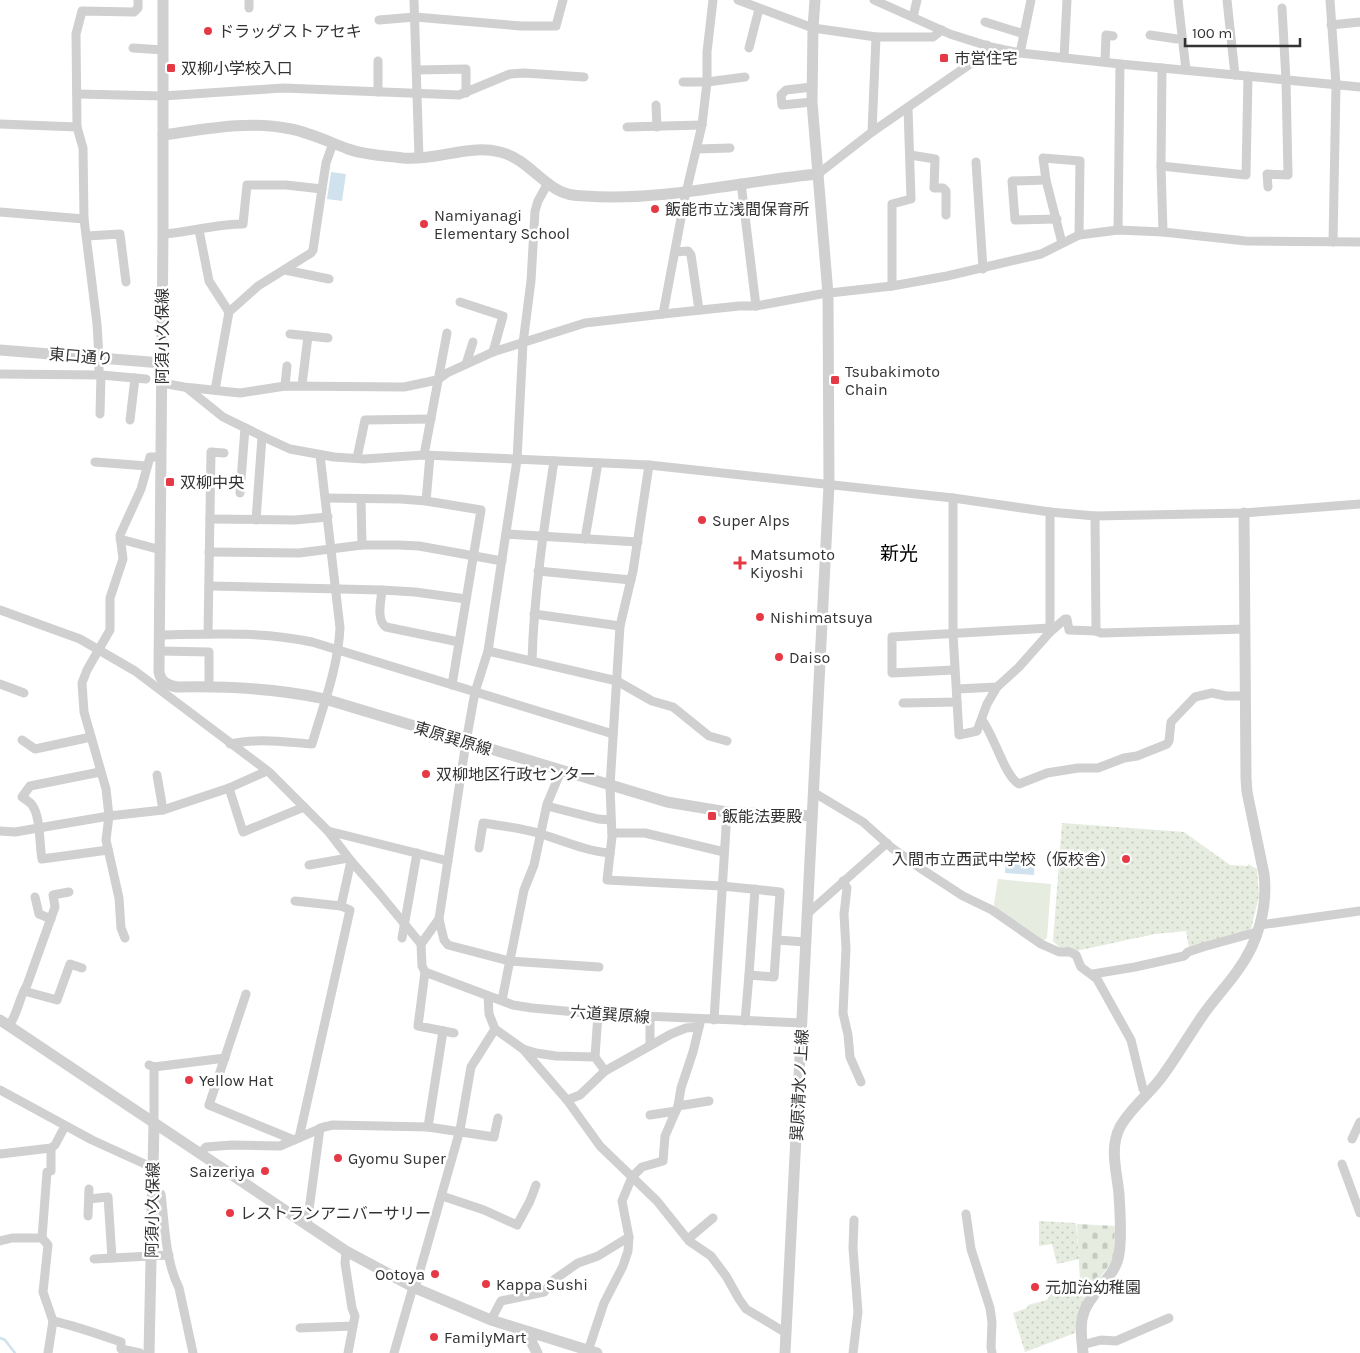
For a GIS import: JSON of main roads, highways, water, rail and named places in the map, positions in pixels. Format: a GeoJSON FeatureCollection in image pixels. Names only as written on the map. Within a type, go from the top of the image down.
{"type":"FeatureCollection","features":[{"type":"Feature","properties":{"kind":"water"},"geometry":{"type":"Polygon","coordinates":[[[331,172],[346,174],[342,201],[327,199],[331,172]]]}},
{"type":"Feature","properties":{"kind":"water"},"geometry":{"type":"Polygon","coordinates":[[[1006,858],[1035,860],[1034,875],[1005,873],[1006,858]]]}},
{"type":"Feature","properties":{"kind":"waterway"},"geometry":{"type":"LineString","coordinates":[[0,1338],[5,1340],[15,1353]]}},
{"type":"Feature","properties":{"kind":"place","name":"ドラッグストアセキ"},"geometry":{"type":"Point","coordinates":[208,31]}},
{"type":"Feature","properties":{"kind":"place","name":"市営住宅"},"geometry":{"type":"Point","coordinates":[944,58]}},
{"type":"Feature","properties":{"kind":"place","name":"双柳小学校入口"},"geometry":{"type":"Point","coordinates":[171,68]}},
{"type":"Feature","properties":{"kind":"place","name":"飯能市立浅間保育所"},"geometry":{"type":"Point","coordinates":[655,209]}},
{"type":"Feature","properties":{"kind":"place","name":"Namiyanagi Elementary School"},"geometry":{"type":"Point","coordinates":[424,224]}},
{"type":"Feature","properties":{"kind":"place","name":"Tsubakimoto Chain"},"geometry":{"type":"Point","coordinates":[835,380]}},
{"type":"Feature","properties":{"kind":"place","name":"双柳中央"},"geometry":{"type":"Point","coordinates":[170,482]}},
{"type":"Feature","properties":{"kind":"place","name":"Super Alps"},"geometry":{"type":"Point","coordinates":[702,520]}},
{"type":"Feature","properties":{"kind":"place","name":"Matsumoto Kiyoshi"},"geometry":{"type":"Point","coordinates":[740,563]}},
{"type":"Feature","properties":{"kind":"place","name":"Nishimatsuya"},"geometry":{"type":"Point","coordinates":[760,617]}},
{"type":"Feature","properties":{"kind":"place","name":"Daiso"},"geometry":{"type":"Point","coordinates":[779,657]}},
{"type":"Feature","properties":{"kind":"place","name":"双柳地区行政センター"},"geometry":{"type":"Point","coordinates":[426,774]}},
{"type":"Feature","properties":{"kind":"place","name":"飯能法要殿"},"geometry":{"type":"Point","coordinates":[712,816]}},
{"type":"Feature","properties":{"kind":"place","name":"入間市立西武中学校（仮校舎）"},"geometry":{"type":"Point","coordinates":[1126,859]}},
{"type":"Feature","properties":{"kind":"place","name":"Yellow Hat"},"geometry":{"type":"Point","coordinates":[189,1080]}},
{"type":"Feature","properties":{"kind":"place","name":"Gyomu Super"},"geometry":{"type":"Point","coordinates":[338,1158]}},
{"type":"Feature","properties":{"kind":"place","name":"Saizeriya"},"geometry":{"type":"Point","coordinates":[265,1171]}},
{"type":"Feature","properties":{"kind":"place","name":"レストランアニバーサリー"},"geometry":{"type":"Point","coordinates":[230,1213]}},
{"type":"Feature","properties":{"kind":"place","name":"Ootoya"},"geometry":{"type":"Point","coordinates":[435,1274]}},
{"type":"Feature","properties":{"kind":"place","name":"Kappa Sushi"},"geometry":{"type":"Point","coordinates":[486,1284]}},
{"type":"Feature","properties":{"kind":"place","name":"元加治幼稚園"},"geometry":{"type":"Point","coordinates":[1035,1287]}},
{"type":"Feature","properties":{"kind":"place","name":"FamilyMart"},"geometry":{"type":"Point","coordinates":[434,1337]}},
{"type":"Feature","properties":{"kind":"district","name":"新光"},"geometry":{"type":"Point","coordinates":[899,553]}}]}
